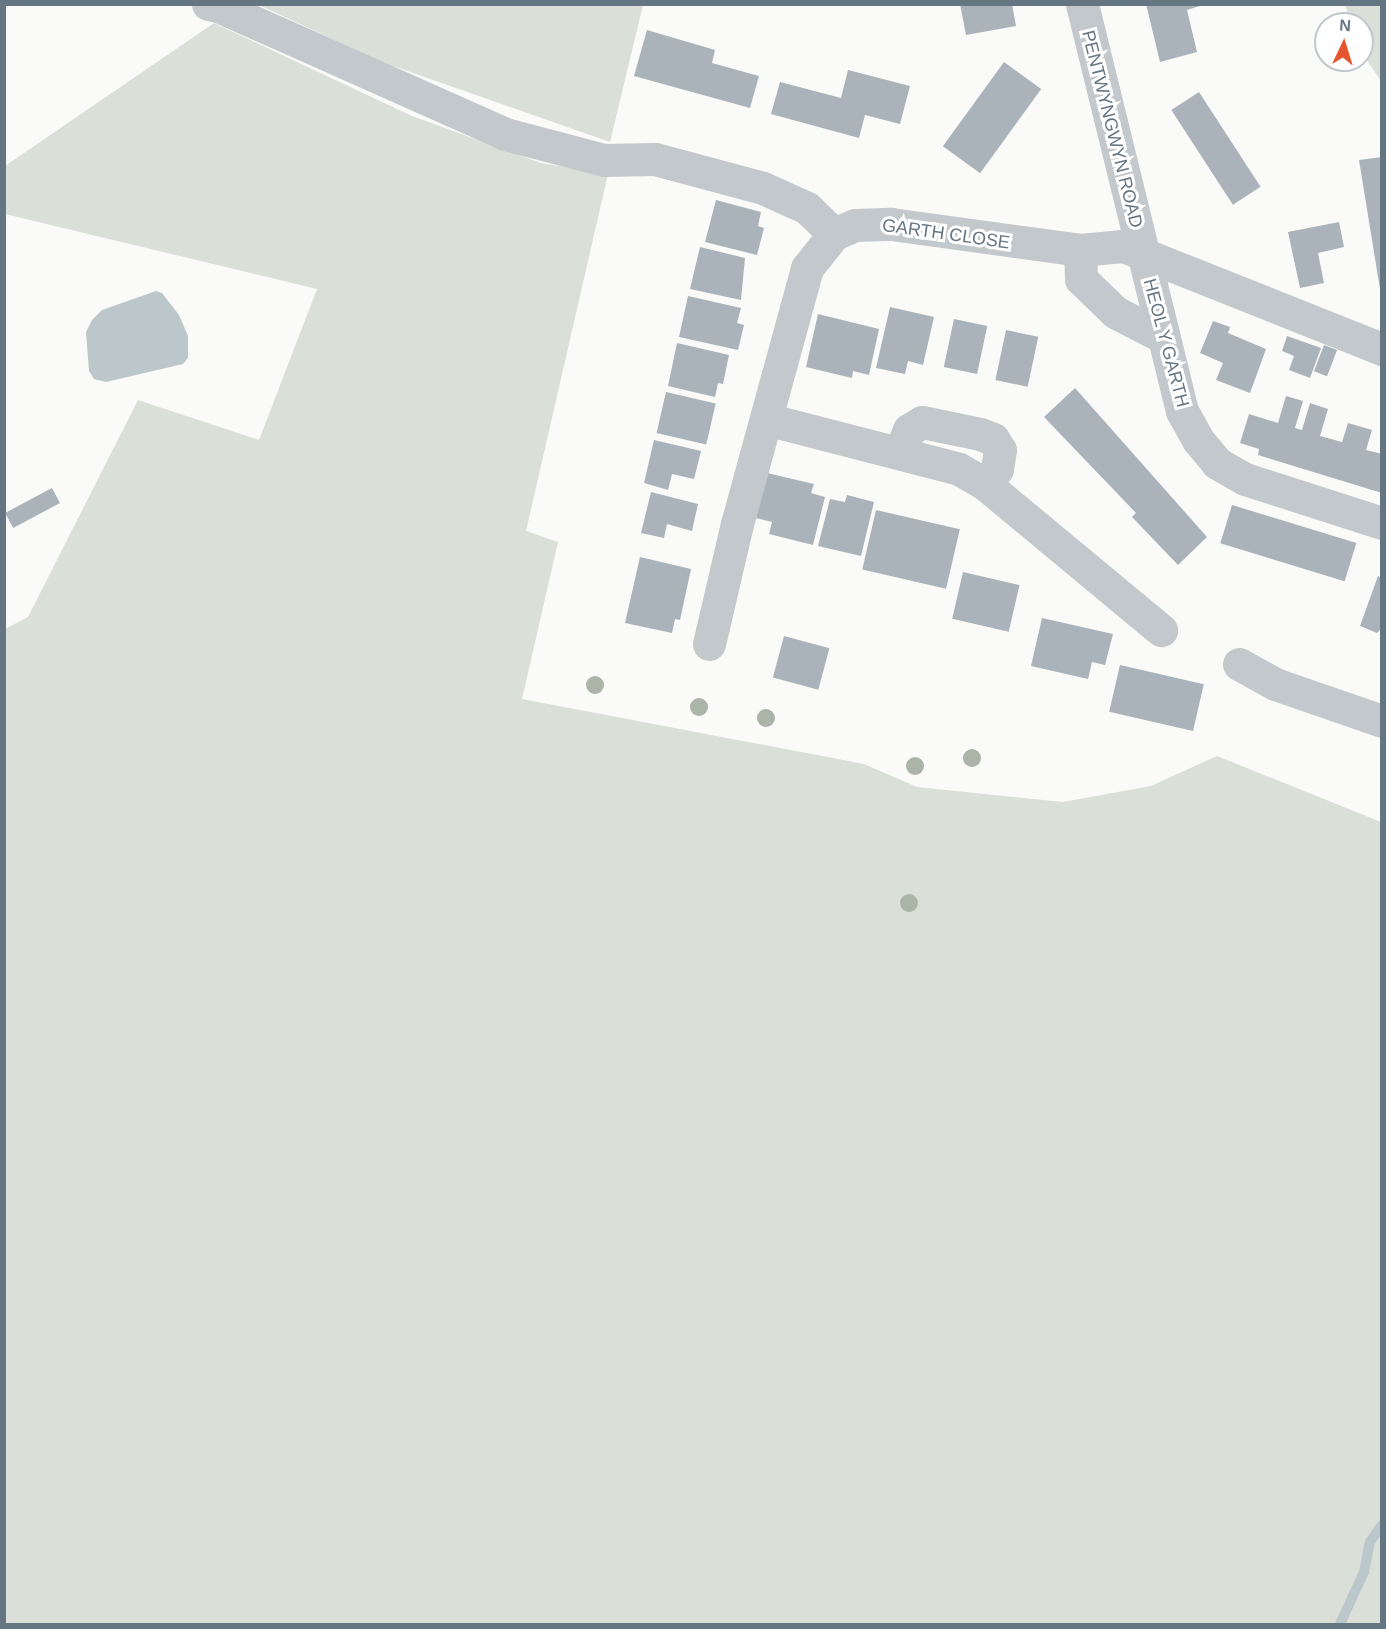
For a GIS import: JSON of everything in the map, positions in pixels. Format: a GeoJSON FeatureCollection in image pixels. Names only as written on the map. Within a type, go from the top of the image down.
{"type":"FeatureCollection","features":[{"type":"Feature","properties":{"kind":"street"},"geometry":{"type":"LineString","coordinates":[[208,4],[219,6],[505,134],[604,160],[655,159],[763,188],[807,208],[834,234],[807,268],[709,644]]}},
{"type":"Feature","properties":{"kind":"street","name":"PENTWYNGWYN ROAD"},"geometry":{"type":"LineString","coordinates":[[1082,4],[1143,254]]}},
{"type":"Feature","properties":{"kind":"street","name":"GARTH CLOSE"},"geometry":{"type":"LineString","coordinates":[[834,234],[855,225],[891,224],[1080,250],[1123,246],[1382,349]]}},
{"type":"Feature","properties":{"kind":"street"},"geometry":{"type":"LineString","coordinates":[[1080,250],[1081,279],[1115,312],[1163,337]]}},
{"type":"Feature","properties":{"kind":"street","name":"HEOL Y GARTH"},"geometry":{"type":"LineString","coordinates":[[1143,254],[1182,411],[1198,440],[1217,463],[1245,479],[1382,523]]}},
{"type":"Feature","properties":{"kind":"street"},"geometry":{"type":"LineString","coordinates":[[766,419],[943,463],[985,484],[1161,630]]}},
{"type":"Feature","properties":{"kind":"street"},"geometry":{"type":"LineString","coordinates":[[1239,664],[1275,684],[1382,721]]}},
{"type":"Feature","properties":{"kind":"shaded area"},"geometry":{"type":"Polygon","coordinates":[[[259,5],[643,5],[610,142],[382,62],[259,5]]]}},
{"type":"Feature","properties":{"kind":"shaded area"},"geometry":{"type":"Polygon","coordinates":[[[1345,5],[1381,5],[1381,81],[1374,71],[1374,12],[1348,12],[1345,5]]]}},
{"type":"Feature","properties":{"kind":"shaded area"},"geometry":{"type":"Polygon","coordinates":[[[214,23],[412,116],[541,163],[608,174],[526,531],[558,542],[522,699],[864,764],[917,787],[1063,802],[1151,786],[1217,756],[1381,822],[1381,1624],[5,1624],[5,629],[28,617],[138,400],[259,440],[317,289],[5,214],[5,166],[214,23]]]}},
{"type":"Feature","properties":{"kind":"shaded area"},"geometry":{"type":"Polygon","coordinates":[[[156,291],[162,293],[179,315],[188,336],[188,358],[183,364],[106,382],[94,379],[89,371],[86,332],[92,320],[102,310],[156,291]]]}},
{"type":"Feature","properties":{"kind":"building"},"geometry":{"type":"Polygon","coordinates":[[[960,4],[1012,4],[1016,26],[966,35],[960,4]]]}},
{"type":"Feature","properties":{"kind":"building"},"geometry":{"type":"Polygon","coordinates":[[[1146,4],[1206,4],[1187,10],[1197,52],[1160,62],[1146,4]]]}},
{"type":"Feature","properties":{"kind":"building"},"geometry":{"type":"Polygon","coordinates":[[[647,30],[715,50],[712,63],[759,76],[750,108],[634,76],[647,30]]]}},
{"type":"Feature","properties":{"kind":"building"},"geometry":{"type":"Polygon","coordinates":[[[1004,62],[1041,89],[980,173],[943,146],[1004,62]]]}},
{"type":"Feature","properties":{"kind":"building"},"geometry":{"type":"Polygon","coordinates":[[[848,70],[910,86],[900,124],[865,115],[859,138],[771,114],[780,82],[841,98],[848,70]]]}},
{"type":"Feature","properties":{"kind":"building"},"geometry":{"type":"Polygon","coordinates":[[[1199,92],[1261,187],[1233,205],[1171,110],[1199,92]]]}},
{"type":"Feature","properties":{"kind":"building"},"geometry":{"type":"Polygon","coordinates":[[[1382,157],[1382,288],[1380,289],[1359,160],[1382,157]]]}},
{"type":"Feature","properties":{"kind":"building"},"geometry":{"type":"Polygon","coordinates":[[[716,200],[761,212],[758,226],[764,228],[757,255],[705,242],[716,200]]]}},
{"type":"Feature","properties":{"kind":"building"},"geometry":{"type":"Polygon","coordinates":[[[1339,222],[1344,247],[1318,253],[1324,283],[1300,288],[1288,232],[1339,222]]]}},
{"type":"Feature","properties":{"kind":"building"},"geometry":{"type":"Polygon","coordinates":[[[700,247],[745,258],[741,300],[690,289],[700,247]]]}},
{"type":"Feature","properties":{"kind":"building"},"geometry":{"type":"Polygon","coordinates":[[[688,296],[741,308],[737,323],[744,325],[738,350],[679,337],[688,296]]]}},
{"type":"Feature","properties":{"kind":"building"},"geometry":{"type":"Polygon","coordinates":[[[890,307],[934,317],[923,365],[908,361],[905,374],[876,368],[890,307]]]}},
{"type":"Feature","properties":{"kind":"building"},"geometry":{"type":"Polygon","coordinates":[[[818,314],[879,329],[869,375],[853,371],[852,378],[806,367],[818,314]]]}},
{"type":"Feature","properties":{"kind":"building"},"geometry":{"type":"Polygon","coordinates":[[[954,319],[987,326],[977,374],[944,367],[954,319]]]}},
{"type":"Feature","properties":{"kind":"building"},"geometry":{"type":"Polygon","coordinates":[[[1213,321],[1230,327],[1228,333],[1266,349],[1250,393],[1216,380],[1223,363],[1200,353],[1213,321]]]}},
{"type":"Feature","properties":{"kind":"building"},"geometry":{"type":"Polygon","coordinates":[[[1006,330],[1038,337],[1028,387],[995,380],[1006,330]]]}},
{"type":"Feature","properties":{"kind":"building"},"geometry":{"type":"Polygon","coordinates":[[[1287,336],[1321,348],[1310,378],[1289,370],[1294,356],[1282,351],[1287,336]]]}},
{"type":"Feature","properties":{"kind":"building"},"geometry":{"type":"Polygon","coordinates":[[[677,343],[729,355],[723,384],[718,383],[715,397],[668,386],[677,343]]]}},
{"type":"Feature","properties":{"kind":"building"},"geometry":{"type":"Polygon","coordinates":[[[1324,345],[1337,350],[1327,376],[1314,371],[1324,345]]]}},
{"type":"Feature","properties":{"kind":"building"},"geometry":{"type":"Polygon","coordinates":[[[1075,388],[1207,537],[1178,565],[1132,517],[1136,513],[1044,417],[1075,388]]]}},
{"type":"Feature","properties":{"kind":"building"},"geometry":{"type":"Polygon","coordinates":[[[666,392],[716,403],[706,444],[657,433],[666,392]]]}},
{"type":"Feature","properties":{"kind":"building"},"geometry":{"type":"Polygon","coordinates":[[[1286,396],[1303,401],[1295,428],[1302,430],[1310,403],[1328,409],[1320,436],[1342,442],[1348,423],[1372,430],[1366,450],[1382,454],[1382,493],[1258,455],[1259,449],[1240,443],[1249,414],[1278,423],[1286,396]]]}},
{"type":"Feature","properties":{"kind":"building"},"geometry":{"type":"Polygon","coordinates":[[[654,440],[701,451],[694,479],[672,474],[668,490],[644,483],[654,440]]]}},
{"type":"Feature","properties":{"kind":"building"},"geometry":{"type":"Polygon","coordinates":[[[767,473],[814,484],[811,493],[825,497],[813,545],[769,534],[772,522],[756,518],[767,473]]]}},
{"type":"Feature","properties":{"kind":"building"},"geometry":{"type":"Polygon","coordinates":[[[52,488],[60,503],[13,528],[5,513],[52,488]]]}},
{"type":"Feature","properties":{"kind":"building"},"geometry":{"type":"Polygon","coordinates":[[[651,492],[698,504],[692,531],[667,524],[664,538],[641,533],[651,492]]]}},
{"type":"Feature","properties":{"kind":"building"},"geometry":{"type":"Polygon","coordinates":[[[847,495],[874,502],[861,556],[818,546],[830,499],[845,502],[847,495]]]}},
{"type":"Feature","properties":{"kind":"building"},"geometry":{"type":"Polygon","coordinates":[[[1232,505],[1356,543],[1345,581],[1220,543],[1232,505]]]}},
{"type":"Feature","properties":{"kind":"building"},"geometry":{"type":"Polygon","coordinates":[[[876,510],[960,529],[946,589],[862,569],[876,510]]]}},
{"type":"Feature","properties":{"kind":"building"},"geometry":{"type":"Polygon","coordinates":[[[640,557],[691,569],[680,620],[675,619],[672,633],[625,623],[640,557]]]}},
{"type":"Feature","properties":{"kind":"building"},"geometry":{"type":"Polygon","coordinates":[[[963,572],[1020,585],[1009,632],[952,619],[963,572]]]}},
{"type":"Feature","properties":{"kind":"building"},"geometry":{"type":"Polygon","coordinates":[[[1378,576],[1382,578],[1382,628],[1377,633],[1360,626],[1378,576]]]}},
{"type":"Feature","properties":{"kind":"building"},"geometry":{"type":"Polygon","coordinates":[[[1042,618],[1113,634],[1105,665],[1092,662],[1088,679],[1031,666],[1042,618]]]}},
{"type":"Feature","properties":{"kind":"building"},"geometry":{"type":"Polygon","coordinates":[[[784,636],[829,648],[818,690],[773,678],[784,636]]]}},
{"type":"Feature","properties":{"kind":"building"},"geometry":{"type":"Polygon","coordinates":[[[1120,665],[1204,684],[1193,731],[1109,712],[1120,665]]]}},
{"type":"Feature","properties":{"kind":"waterway"},"geometry":{"type":"LineString","coordinates":[[1340,1624],[1364,1572],[1370,1542],[1382,1525]]}}]}
